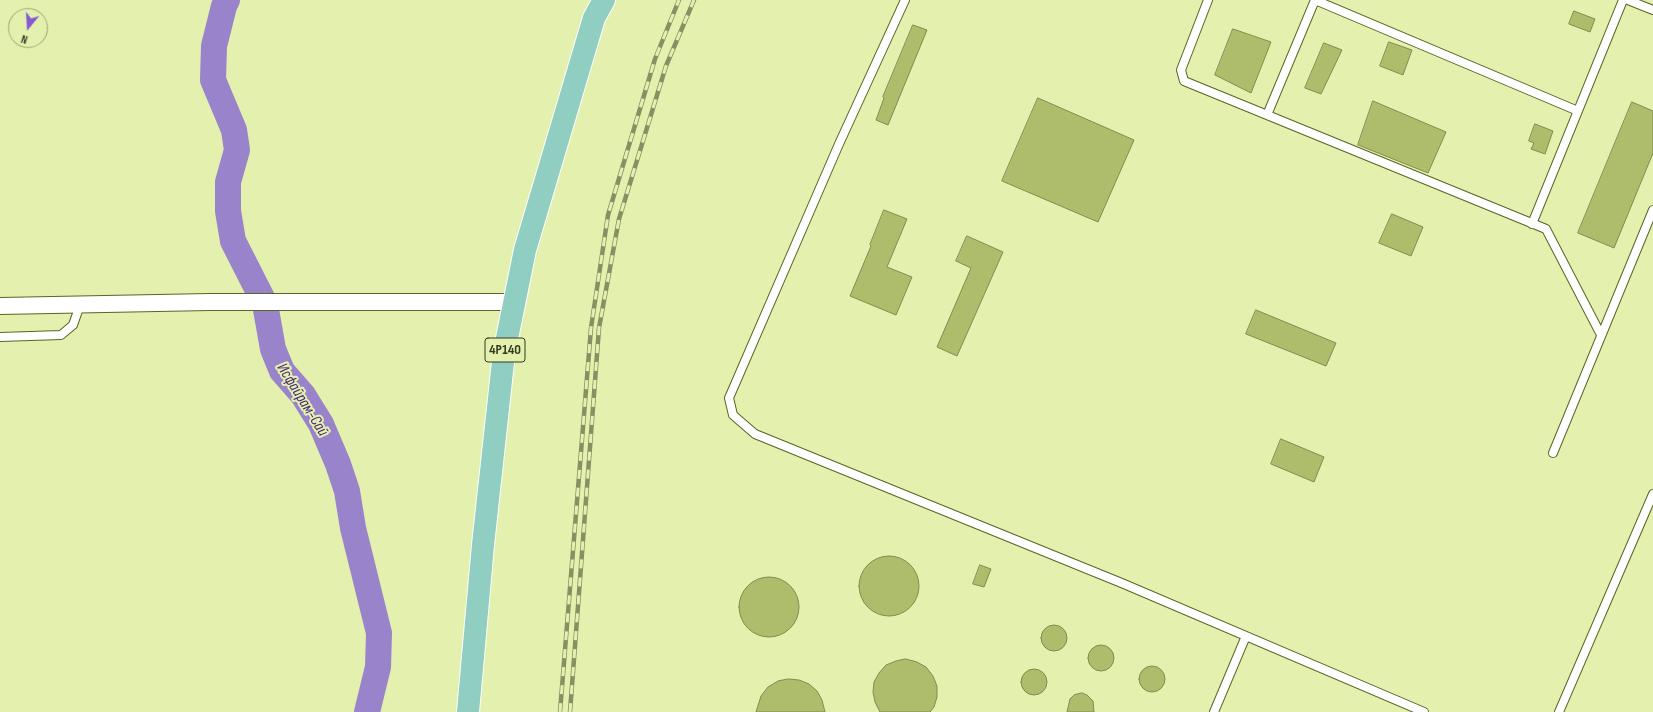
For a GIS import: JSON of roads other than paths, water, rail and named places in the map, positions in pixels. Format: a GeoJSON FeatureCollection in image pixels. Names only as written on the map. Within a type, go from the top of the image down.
{"type":"FeatureCollection","features":[{"type":"Feature","properties":{"kind":"main road","name":"4P140"},"geometry":{"type":"LineString","coordinates":[[468,712],[483,544],[503,361],[514,302],[525,250],[594,18],[604,0]]}},
{"type":"Feature","properties":{"kind":"street"},"geometry":{"type":"LineString","coordinates":[[0,306],[210,302],[514,302]]}},
{"type":"Feature","properties":{"kind":"lane"},"geometry":{"type":"LineString","coordinates":[[905,0],[839,144],[729,398],[732,415],[755,434],[1124,584],[1424,712]]}},
{"type":"Feature","properties":{"kind":"lane"},"geometry":{"type":"LineString","coordinates":[[1208,0],[1181,70],[1184,81],[1546,230],[1601,335]]}},
{"type":"Feature","properties":{"kind":"lane"},"geometry":{"type":"LineString","coordinates":[[1267,115],[1315,0],[1578,111]]}},
{"type":"Feature","properties":{"kind":"lane"},"geometry":{"type":"LineString","coordinates":[[1532,224],[1623,0]]}},
{"type":"Feature","properties":{"kind":"lane"},"geometry":{"type":"LineString","coordinates":[[1628,0],[1653,10]]}},
{"type":"Feature","properties":{"kind":"lane"},"geometry":{"type":"LineString","coordinates":[[1553,453],[1653,210]]}},
{"type":"Feature","properties":{"kind":"lane"},"geometry":{"type":"LineString","coordinates":[[0,337],[61,335],[73,325],[80,305]]}},
{"type":"Feature","properties":{"kind":"lane"},"geometry":{"type":"LineString","coordinates":[[1559,712],[1653,494]]}},
{"type":"Feature","properties":{"kind":"lane"},"geometry":{"type":"LineString","coordinates":[[1214,712],[1246,636]]}},
{"type":"Feature","properties":{"kind":"waterway","name":"Исфайрам-Сай"},"geometry":{"type":"LineString","coordinates":[[227,0],[224,6],[214,46],[213,80],[234,130],[237,150],[228,182],[228,211],[233,241],[265,304],[273,349],[282,371],[303,395],[321,424],[338,464],[347,491],[353,528],[379,633],[378,667],[367,712]]}},
{"type":"Feature","properties":{"kind":"railway"},"geometry":{"type":"LineString","coordinates":[[560,712],[591,328],[608,215],[655,59],[679,0]]}},
{"type":"Feature","properties":{"kind":"railway"},"geometry":{"type":"LineString","coordinates":[[570,712],[599,328],[619,219],[666,66],[694,0]]}}]}
